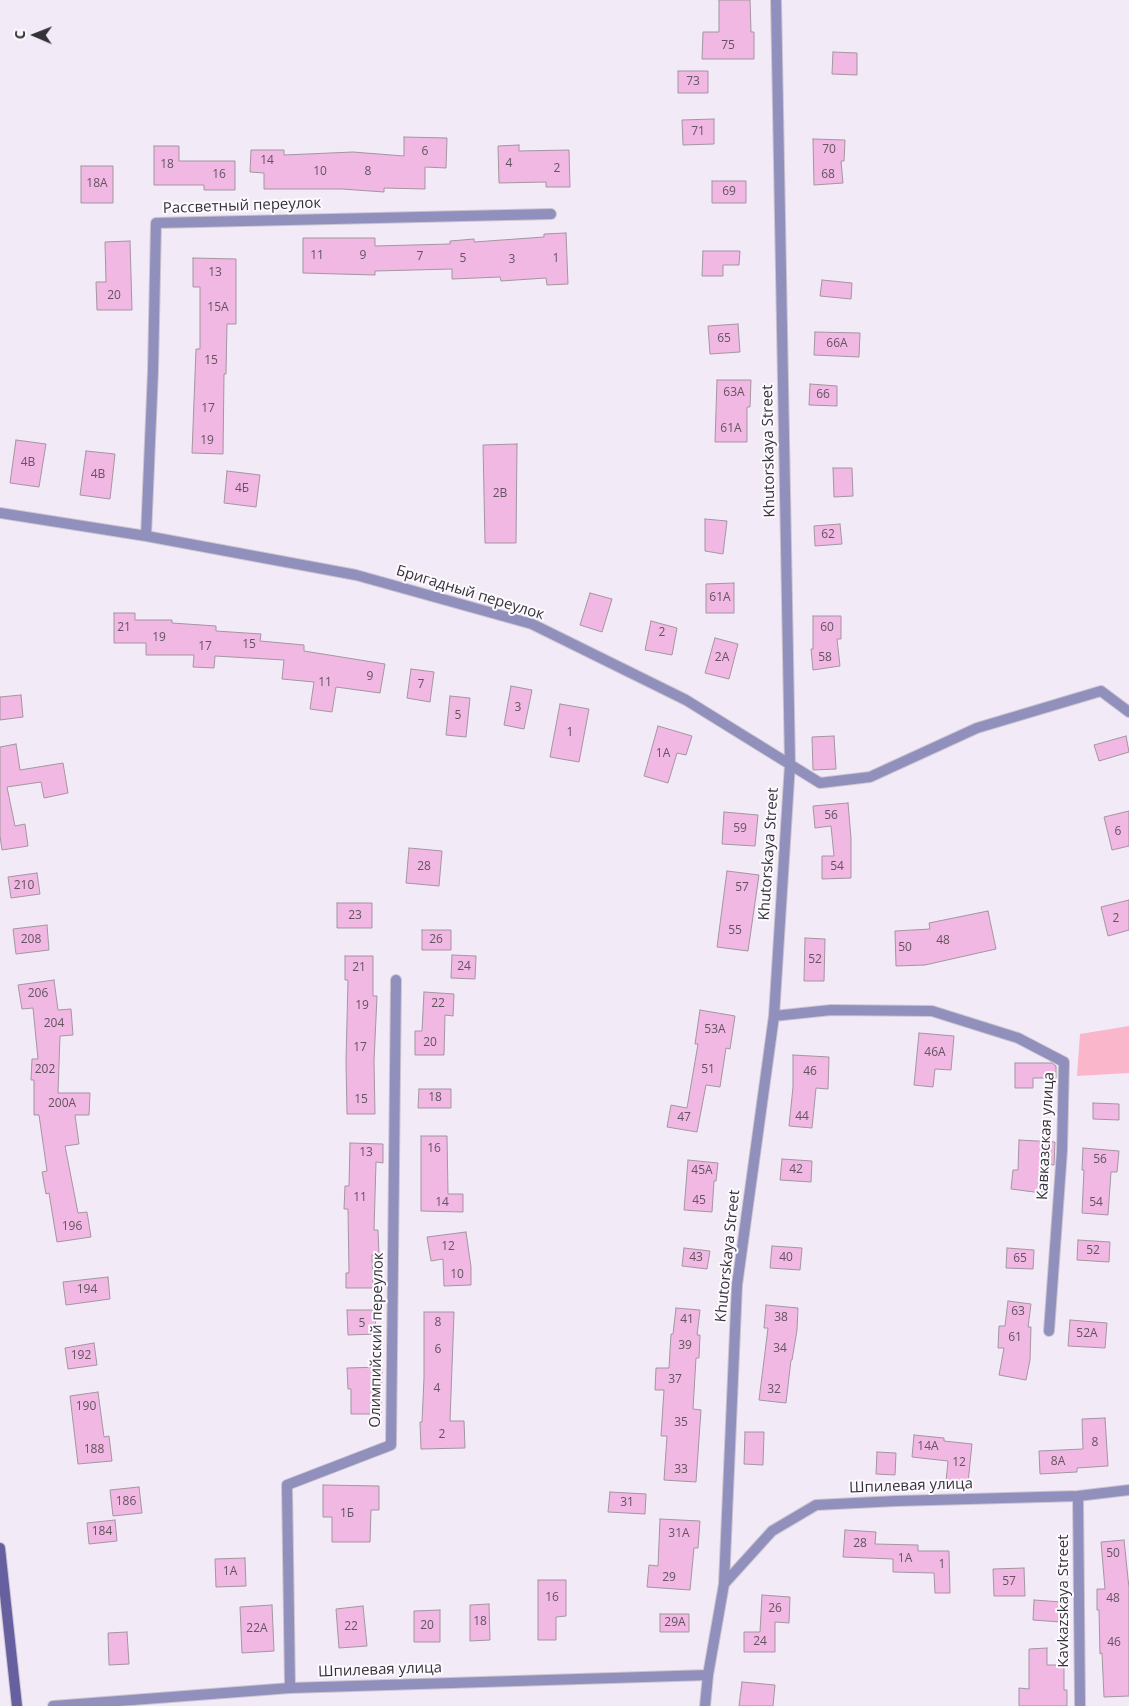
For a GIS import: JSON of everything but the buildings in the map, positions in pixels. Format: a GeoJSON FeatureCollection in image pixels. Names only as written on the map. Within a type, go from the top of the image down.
{"type":"FeatureCollection","features":[{"type":"Feature","properties":{"kind":"main road"},"geometry":{"type":"LineString","coordinates":[[0,1548],[17,1706]]}},
{"type":"Feature","properties":{"kind":"street","name":"Khutorskaya Street"},"geometry":{"type":"LineString","coordinates":[[705,1706],[708,1675],[724,1584],[737,1285],[774,1016],[790,764],[776,0]]}},
{"type":"Feature","properties":{"kind":"street","name":"Рассветный переулок"},"geometry":{"type":"LineString","coordinates":[[146,536],[153,371],[156,223],[551,214]]}},
{"type":"Feature","properties":{"kind":"street","name":"Бригадный переулок"},"geometry":{"type":"LineString","coordinates":[[0,513],[146,536],[356,575],[532,624],[686,700],[820,783],[870,777],[977,728],[1101,691],[1129,712]]}},
{"type":"Feature","properties":{"kind":"street","name":"Олимпийский переулок"},"geometry":{"type":"LineString","coordinates":[[290,1688],[287,1485],[391,1445],[396,980]]}},
{"type":"Feature","properties":{"kind":"street","name":"Кавказская улица"},"geometry":{"type":"LineString","coordinates":[[774,1016],[831,1010],[932,1011],[1018,1038],[1064,1062],[1062,1151],[1049,1332]]}},
{"type":"Feature","properties":{"kind":"street","name":"Шпилевая улица"},"geometry":{"type":"LineString","coordinates":[[724,1584],[772,1531],[816,1505],[1078,1496],[1129,1490]]}},
{"type":"Feature","properties":{"kind":"street","name":"Kavkazskaya Street"},"geometry":{"type":"LineString","coordinates":[[1078,1496],[1080,1706]]}},
{"type":"Feature","properties":{"kind":"street","name":"Шпилевая улица"},"geometry":{"type":"LineString","coordinates":[[53,1706],[290,1688],[708,1675]]}},
{"type":"Feature","properties":{"kind":"shaded area"},"geometry":{"type":"Polygon","coordinates":[[[1129,1026],[1129,1073],[1077,1076],[1080,1034],[1129,1026]]]}}]}
